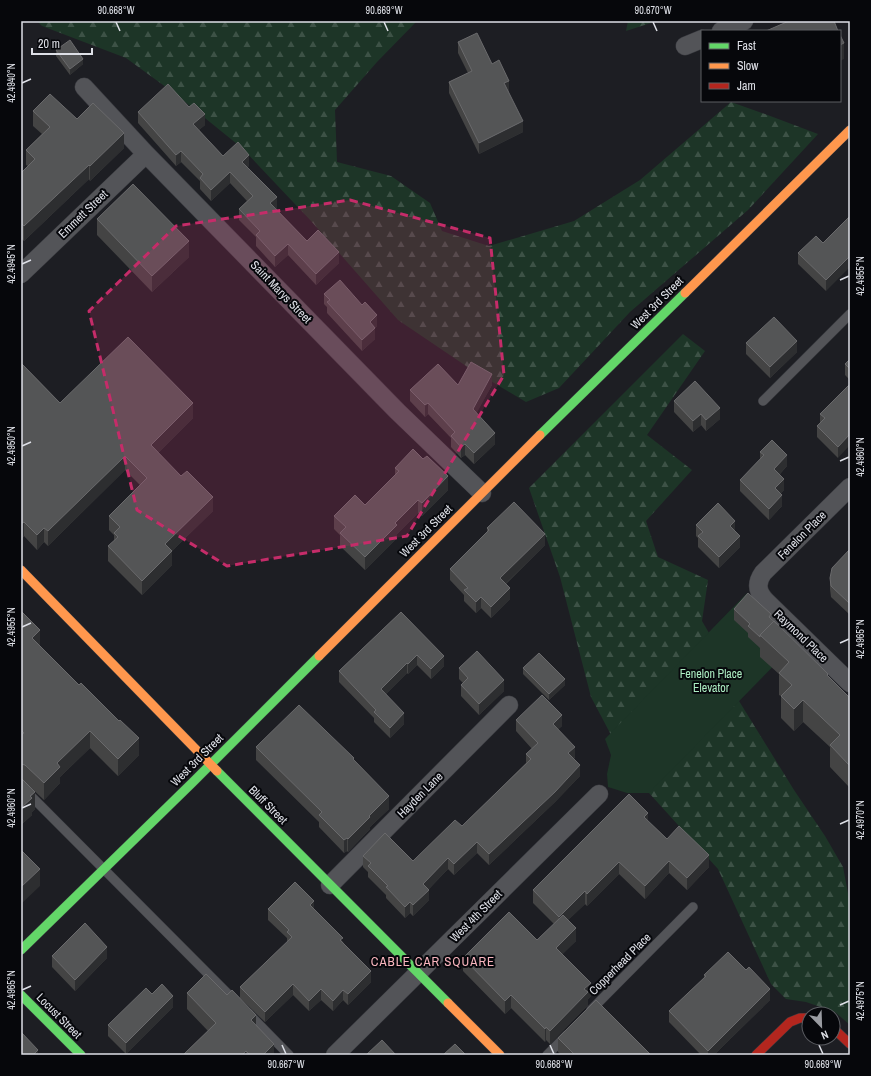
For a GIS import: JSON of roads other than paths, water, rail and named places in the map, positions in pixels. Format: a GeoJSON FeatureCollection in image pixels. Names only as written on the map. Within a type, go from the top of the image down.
{"type":"FeatureCollection","features":[{"type":"Feature","properties":{"kind":"street"},"geometry":{"type":"LineString","coordinates":[[723,30],[744,21]]}},
{"type":"Feature","properties":{"kind":"street"},"geometry":{"type":"LineString","coordinates":[[685,46],[701,39]]}},
{"type":"Feature","properties":{"kind":"street","name":"Saint Marys Street"},"geometry":{"type":"LineString","coordinates":[[84,87],[146,154],[398,411],[482,493]]}},
{"type":"Feature","properties":{"kind":"street","name":"West 3rd Street"},"geometry":{"type":"LineString","coordinates":[[21,950],[850,130]]}},
{"type":"Feature","properties":{"kind":"street","name":"Emmett Street"},"geometry":{"type":"LineString","coordinates":[[21,274],[146,154]]}},
{"type":"Feature","properties":{"kind":"street","name":"Fenelon Place"},"geometry":{"type":"LineString","coordinates":[[758,586],[760,578],[764,573],[850,487]]}},
{"type":"Feature","properties":{"kind":"street","name":"Bluff Street"},"geometry":{"type":"LineString","coordinates":[[21,570],[210,764],[500,1055]]}},
{"type":"Feature","properties":{"kind":"street","name":"Raymond Place"},"geometry":{"type":"LineString","coordinates":[[758,586],[761,596],[850,683]]}},
{"type":"Feature","properties":{"kind":"street","name":"Hayden Lane"},"geometry":{"type":"LineString","coordinates":[[330,885],[509,705]]}},
{"type":"Feature","properties":{"kind":"street","name":"West 4th Street"},"geometry":{"type":"LineString","coordinates":[[335,1055],[599,794]]}},
{"type":"Feature","properties":{"kind":"street","name":"Locust Street"},"geometry":{"type":"LineString","coordinates":[[21,995],[81,1055]]}},
{"type":"Feature","properties":{"kind":"street"},"geometry":{"type":"LineString","coordinates":[[756,1055],[790,1022],[801,1018]]}},
{"type":"Feature","properties":{"kind":"street"},"geometry":{"type":"LineString","coordinates":[[841,1036],[850,1044]]}},
{"type":"Feature","properties":{"kind":"lane"},"geometry":{"type":"LineString","coordinates":[[763,401],[850,314]]}},
{"type":"Feature","properties":{"kind":"lane"},"geometry":{"type":"LineString","coordinates":[[21,786],[289,1055]]}},
{"type":"Feature","properties":{"kind":"lane","name":"Copperhead Place"},"geometry":{"type":"LineString","coordinates":[[584,1017],[693,908]]}},
{"type":"Feature","properties":{"kind":"lane"},"geometry":{"type":"LineString","coordinates":[[546,1055],[573,1028]]}},
{"type":"Feature","properties":{"kind":"district","name":"CABLE CAR SQUARE"},"geometry":{"type":"Point","coordinates":[433,961]}},
{"type":"Feature","properties":{"kind":"park label","name":"Fenelon Place Elevator"},"geometry":{"type":"Point","coordinates":[711,681]}}]}
